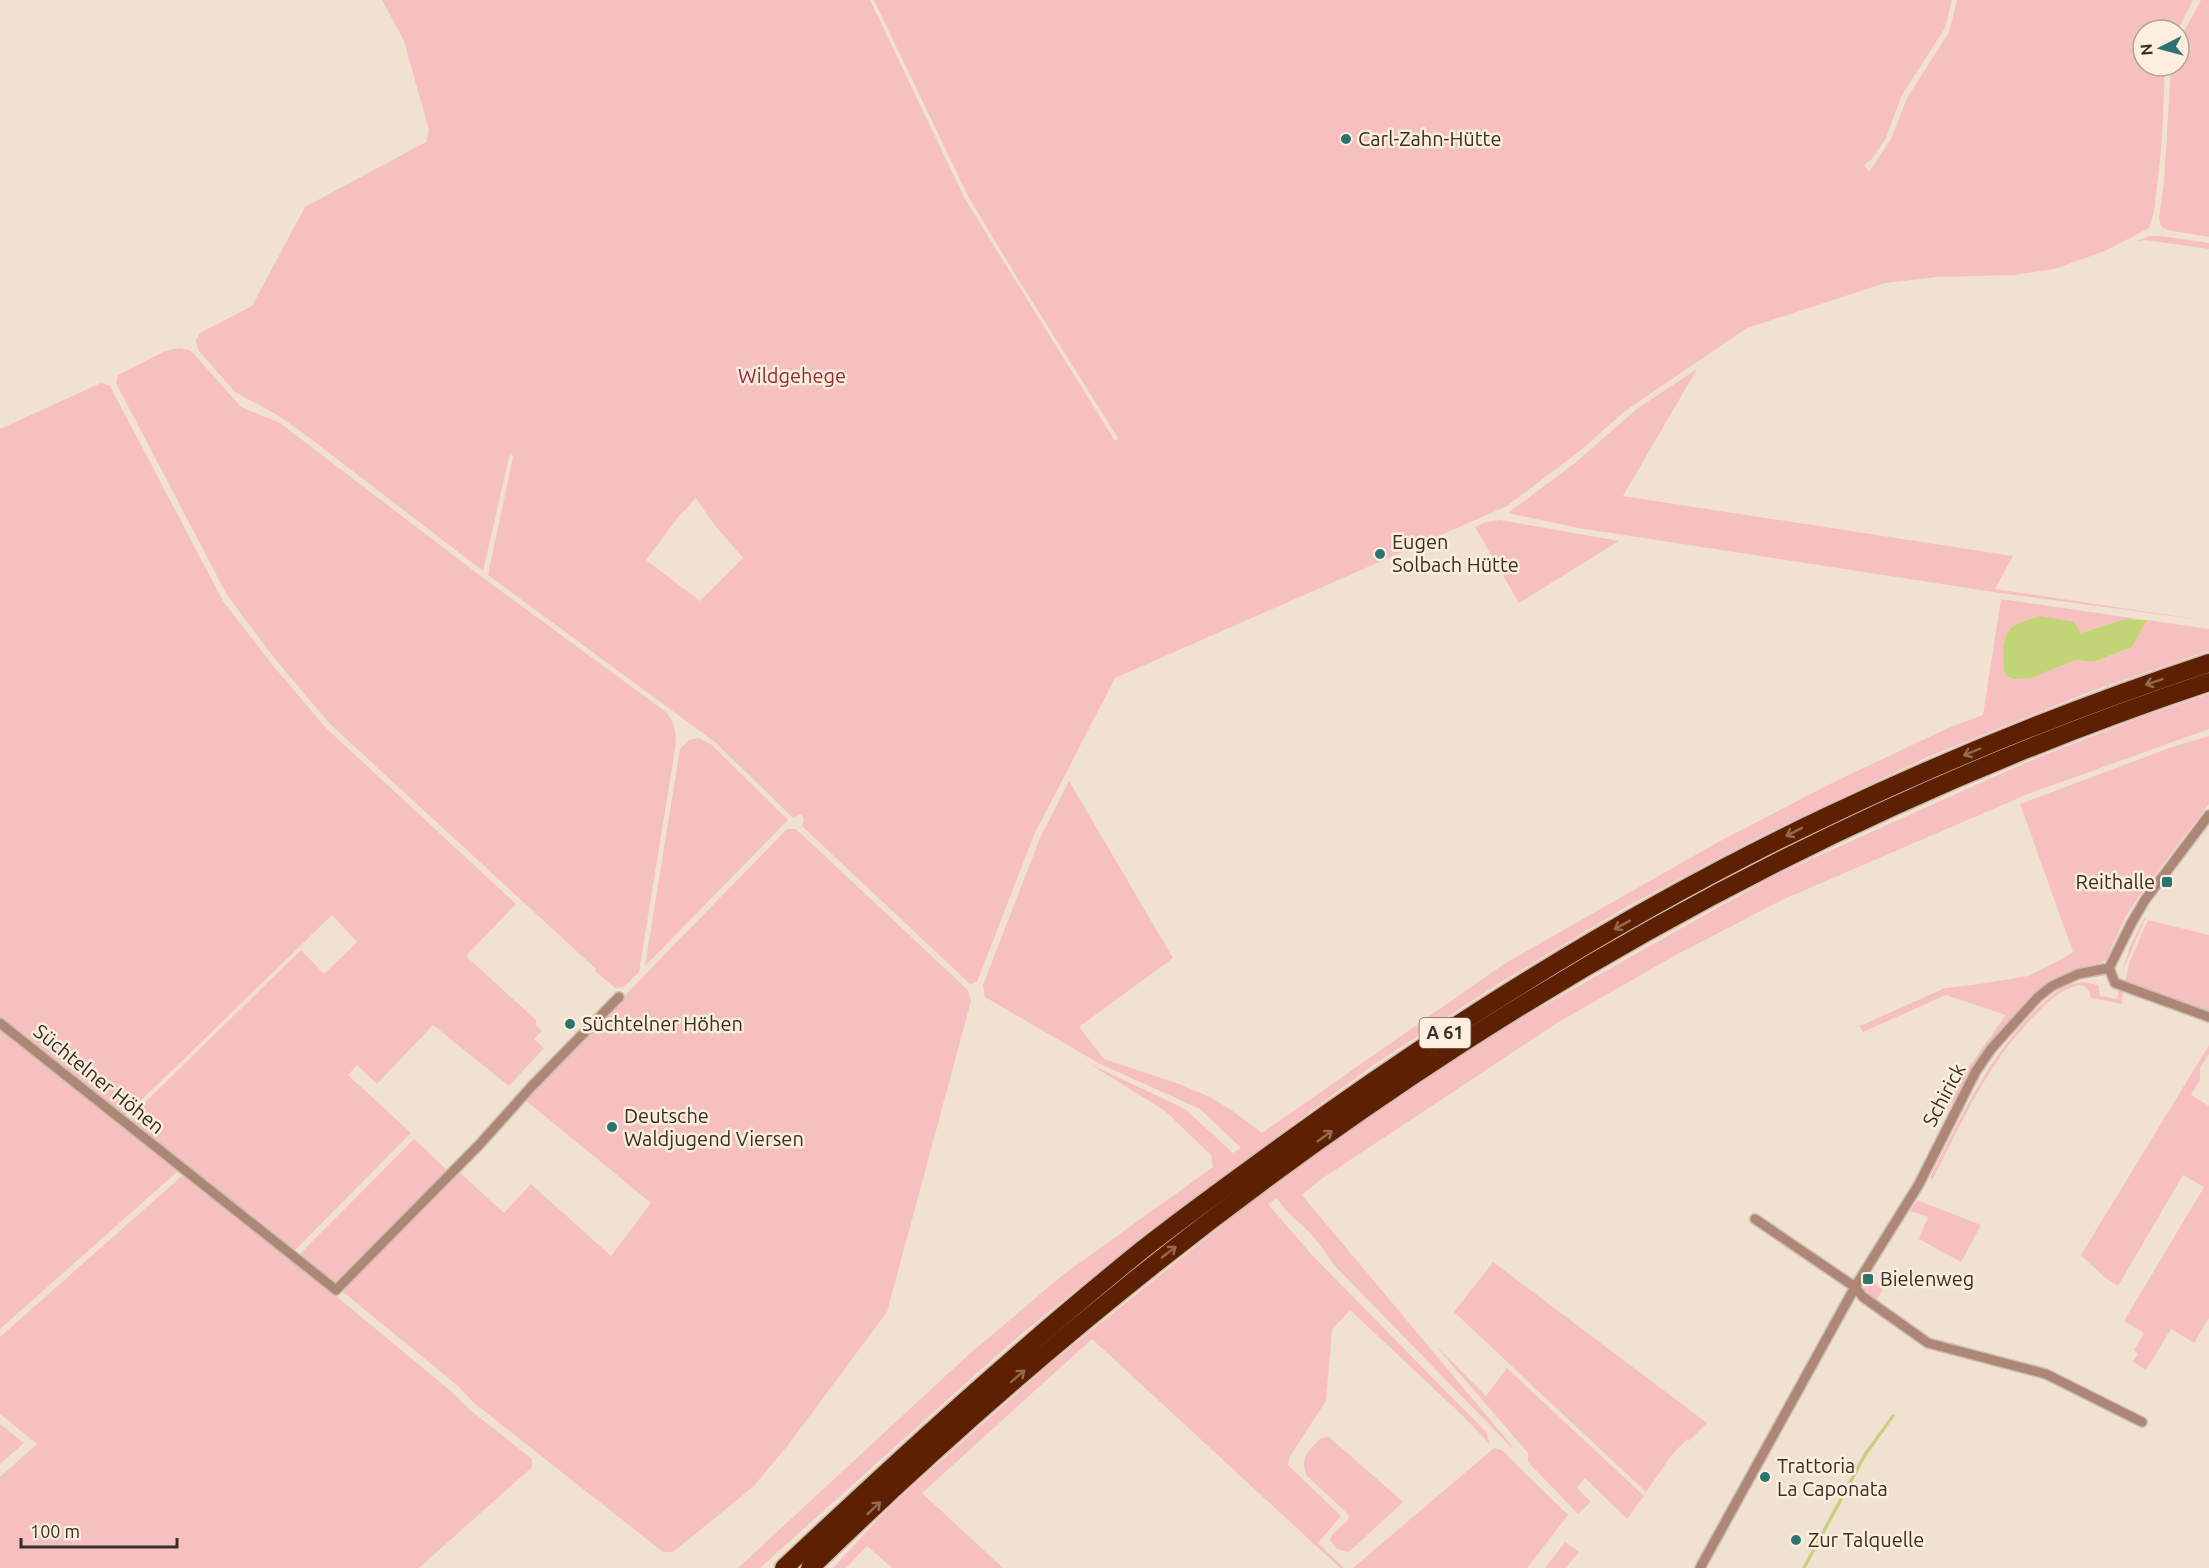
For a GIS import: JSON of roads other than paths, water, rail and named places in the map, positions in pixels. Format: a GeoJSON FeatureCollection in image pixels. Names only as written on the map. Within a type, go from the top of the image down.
{"type":"FeatureCollection","features":[{"type":"Feature","properties":{"kind":"highway","name":"A 61"},"geometry":{"type":"LineString","coordinates":[[784,1568],[959,1404],[1144,1249],[1372,1081],[1467,1018],[1578,949],[1738,861],[1826,817],[1912,777],[2012,735],[2114,695],[2209,663]]}},
{"type":"Feature","properties":{"kind":"highway","name":"A 61"},"geometry":{"type":"LineString","coordinates":[[810,1568],[975,1413],[1132,1281],[1221,1211],[1372,1102],[1478,1032],[1597,959],[1745,877],[1834,833],[1919,793],[2017,752],[2117,713],[2209,682]]}},
{"type":"Feature","properties":{"kind":"street"},"geometry":{"type":"LineString","coordinates":[[2209,814],[2145,900],[2109,968],[2115,983],[2209,1017]]}},
{"type":"Feature","properties":{"kind":"street","name":"Schirick"},"geometry":{"type":"LineString","coordinates":[[1700,1568],[1855,1287],[1919,1184],[1976,1071],[1991,1049],[2038,997],[2052,986],[2078,974],[2109,968]]}},
{"type":"Feature","properties":{"kind":"street","name":"Süchtelner Höhen"},"geometry":{"type":"LineString","coordinates":[[0,1023],[336,1290],[479,1145],[531,1087],[619,997]]}},
{"type":"Feature","properties":{"kind":"street"},"geometry":{"type":"LineString","coordinates":[[1755,1219],[1855,1287],[1863,1297],[1928,1343],[2046,1374],[2142,1422]]}},
{"type":"Feature","properties":{"kind":"waterway"},"geometry":{"type":"LineString","coordinates":[[1804,1568],[1865,1455],[1893,1416]]}},
{"type":"Feature","properties":{"kind":"place","name":"Carl-Zahn-Hütte"},"geometry":{"type":"Point","coordinates":[1346,139]}},
{"type":"Feature","properties":{"kind":"place","name":"Eugen Solbach Hütte"},"geometry":{"type":"Point","coordinates":[1380,554]}},
{"type":"Feature","properties":{"kind":"place","name":"Reithalle"},"geometry":{"type":"Point","coordinates":[2167,882]}},
{"type":"Feature","properties":{"kind":"place","name":"Süchtelner Höhen"},"geometry":{"type":"Point","coordinates":[570,1024]}},
{"type":"Feature","properties":{"kind":"place","name":"Deutsche Waldjugend Viersen"},"geometry":{"type":"Point","coordinates":[612,1127]}},
{"type":"Feature","properties":{"kind":"place","name":"Bielenweg"},"geometry":{"type":"Point","coordinates":[1868,1279]}},
{"type":"Feature","properties":{"kind":"place","name":"Trattoria La Caponata"},"geometry":{"type":"Point","coordinates":[1765,1477]}},
{"type":"Feature","properties":{"kind":"place","name":"Zur Talquelle"},"geometry":{"type":"Point","coordinates":[1796,1540]}},
{"type":"Feature","properties":{"kind":"park label","name":"Wildgehege"},"geometry":{"type":"Point","coordinates":[792,376]}}]}
